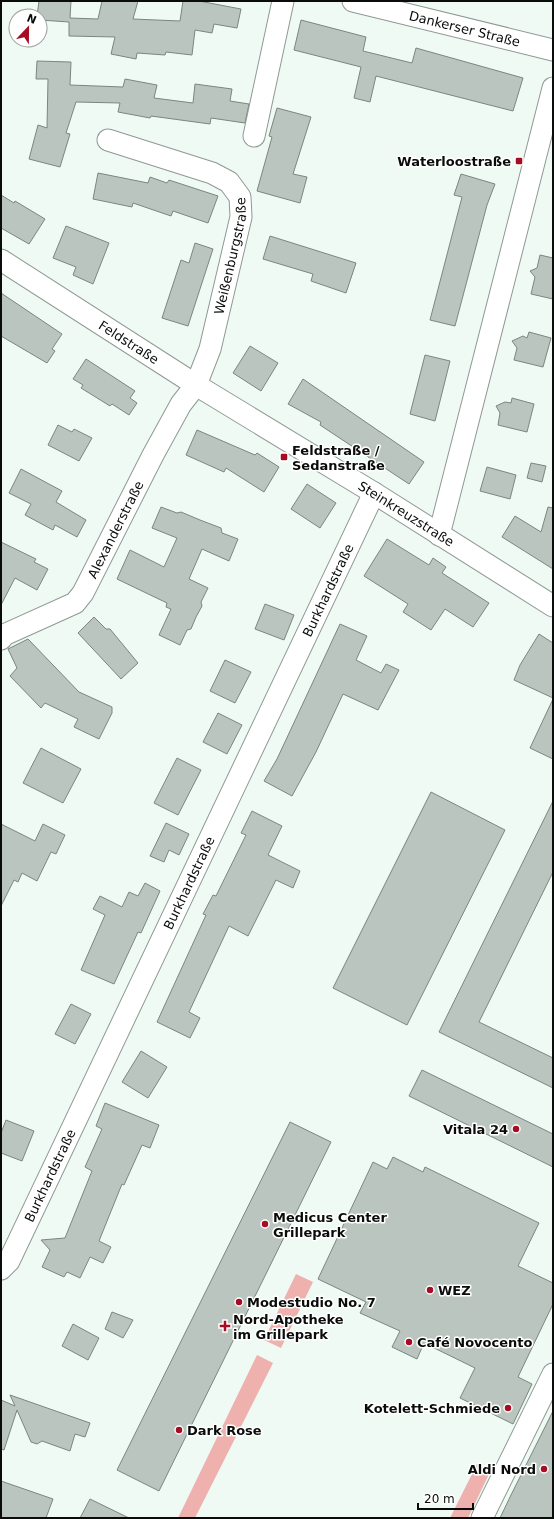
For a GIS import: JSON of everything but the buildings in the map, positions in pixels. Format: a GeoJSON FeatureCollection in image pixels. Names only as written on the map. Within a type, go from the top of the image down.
{"type":"FeatureCollection","features":[{"type":"Feature","properties":{"kind":"street"},"geometry":{"type":"LineString","coordinates":[[254,136],[283,1]]}},
{"type":"Feature","properties":{"kind":"street","name":"Dankerser Straße"},"geometry":{"type":"LineString","coordinates":[[353,1],[553,50]]}},
{"type":"Feature","properties":{"kind":"street"},"geometry":{"type":"LineString","coordinates":[[439,535],[553,88]]}},
{"type":"Feature","properties":{"kind":"street","name":"Weißenburgstraße"},"geometry":{"type":"LineString","coordinates":[[108,140],[212,173],[229,182],[240,197],[241,217],[210,349],[196,385]]}},
{"type":"Feature","properties":{"kind":"street","name":"Feldstraße"},"geometry":{"type":"LineString","coordinates":[[1,260],[258,423]]}},
{"type":"Feature","properties":{"kind":"street","name":"Alexanderstraße"},"geometry":{"type":"LineString","coordinates":[[1,639],[4,635],[75,603],[83,593],[178,411],[196,385]]}},
{"type":"Feature","properties":{"kind":"street","name":"Steinkreuzstraße"},"geometry":{"type":"LineString","coordinates":[[258,423],[374,493],[553,606]]}},
{"type":"Feature","properties":{"kind":"street","name":"Burkhardstraße"},"geometry":{"type":"LineString","coordinates":[[1,1269],[9,1262],[374,493]]}},
{"type":"Feature","properties":{"kind":"street"},"geometry":{"type":"LineString","coordinates":[[482,1518],[553,1374]]}},
{"type":"Feature","properties":{"kind":"shaded area"},"geometry":{"type":"Polygon","coordinates":[[[296,1274],[313,1282],[281,1348],[264,1340],[296,1274]]]}},
{"type":"Feature","properties":{"kind":"shaded area"},"geometry":{"type":"Polygon","coordinates":[[[257,1355],[273,1363],[195,1518],[178,1518],[257,1355]]]}},
{"type":"Feature","properties":{"kind":"shaded area"},"geometry":{"type":"Polygon","coordinates":[[[477,1464],[491,1470],[468,1518],[450,1518],[477,1464]]]}},
{"type":"Feature","properties":{"kind":"place","name":"Waterloostraße"},"geometry":{"type":"Point","coordinates":[519,161]}},
{"type":"Feature","properties":{"kind":"place","name":"Feldstraße / Sedanstraße"},"geometry":{"type":"Point","coordinates":[284,457]}},
{"type":"Feature","properties":{"kind":"place","name":"Vitala 24"},"geometry":{"type":"Point","coordinates":[516,1129]}},
{"type":"Feature","properties":{"kind":"place","name":"Medicus Center Grillepark"},"geometry":{"type":"Point","coordinates":[265,1224]}},
{"type":"Feature","properties":{"kind":"place","name":"WEZ"},"geometry":{"type":"Point","coordinates":[430,1290]}},
{"type":"Feature","properties":{"kind":"place","name":"Modestudio No. 7"},"geometry":{"type":"Point","coordinates":[239,1302]}},
{"type":"Feature","properties":{"kind":"place","name":"Nord-Apotheke im Grillepark"},"geometry":{"type":"Point","coordinates":[225,1326]}},
{"type":"Feature","properties":{"kind":"place","name":"Café Novocento"},"geometry":{"type":"Point","coordinates":[409,1342]}},
{"type":"Feature","properties":{"kind":"place","name":"Kotelett-Schmiede"},"geometry":{"type":"Point","coordinates":[508,1408]}},
{"type":"Feature","properties":{"kind":"place","name":"Dark Rose"},"geometry":{"type":"Point","coordinates":[179,1430]}},
{"type":"Feature","properties":{"kind":"place","name":"Aldi Nord"},"geometry":{"type":"Point","coordinates":[544,1469]}}]}
